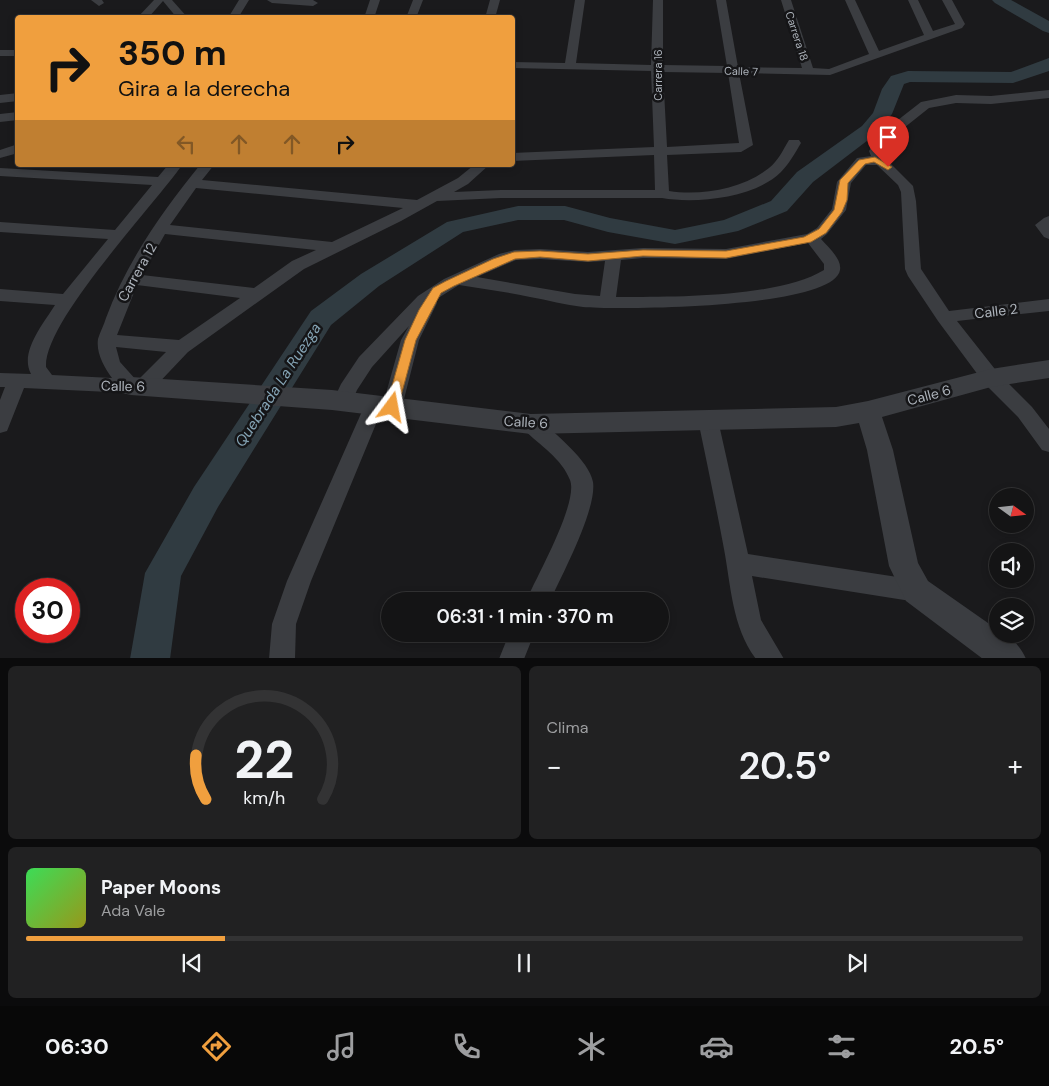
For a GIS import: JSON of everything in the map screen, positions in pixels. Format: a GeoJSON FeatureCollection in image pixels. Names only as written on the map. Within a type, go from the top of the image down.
{"type":"FeatureCollection","features":[{"type":"Feature","properties":{"kind":"street"},"geometry":{"type":"LineString","coordinates":[[235,15],[244,0]]}},
{"type":"Feature","properties":{"kind":"street"},"geometry":{"type":"LineString","coordinates":[[272,0],[312,4]]}},
{"type":"Feature","properties":{"kind":"street"},"geometry":{"type":"LineString","coordinates":[[370,15],[375,0]]}},
{"type":"Feature","properties":{"kind":"street"},"geometry":{"type":"LineString","coordinates":[[412,15],[418,0]]}},
{"type":"Feature","properties":{"kind":"street"},"geometry":{"type":"LineString","coordinates":[[491,15],[495,0]]}},
{"type":"Feature","properties":{"kind":"street"},"geometry":{"type":"LineString","coordinates":[[570,67],[580,0]]}},
{"type":"Feature","properties":{"kind":"street","name":"Carrera 16"},"geometry":{"type":"LineString","coordinates":[[658,0],[657,68],[662,194]]}},
{"type":"Feature","properties":{"kind":"street"},"geometry":{"type":"LineString","coordinates":[[515,157],[741,148],[746,145],[721,0]]}},
{"type":"Feature","properties":{"kind":"street","name":"Carrera 18"},"geometry":{"type":"LineString","coordinates":[[786,0],[809,72]]}},
{"type":"Feature","properties":{"kind":"street"},"geometry":{"type":"LineString","coordinates":[[850,0],[874,55]]}},
{"type":"Feature","properties":{"kind":"street"},"geometry":{"type":"LineString","coordinates":[[913,0],[930,36]]}},
{"type":"Feature","properties":{"kind":"street","name":"Calle 7"},"geometry":{"type":"LineString","coordinates":[[515,65],[835,71],[874,55],[891,52],[950,30],[960,24],[947,0]]}},
{"type":"Feature","properties":{"kind":"street"},"geometry":{"type":"LineString","coordinates":[[145,15],[159,1],[179,15]]}},
{"type":"Feature","properties":{"kind":"street"},"geometry":{"type":"LineString","coordinates":[[0,53],[15,53]]}},
{"type":"Feature","properties":{"kind":"street"},"geometry":{"type":"LineString","coordinates":[[1049,94],[1001,99],[943,100],[925,106],[902,122],[878,146],[876,156],[894,172],[908,191],[913,269],[944,317],[991,378],[1025,412],[1049,444]]}},
{"type":"Feature","properties":{"kind":"street"},"geometry":{"type":"LineString","coordinates":[[0,99],[15,97]]}},
{"type":"Feature","properties":{"kind":"street"},"geometry":{"type":"LineString","coordinates":[[0,118],[15,116]]}},
{"type":"Feature","properties":{"kind":"street"},"geometry":{"type":"LineString","coordinates":[[191,183],[425,201],[501,194],[662,194],[676,196],[715,194],[762,180],[783,161],[794,143]]}},
{"type":"Feature","properties":{"kind":"street"},"geometry":{"type":"LineString","coordinates":[[0,154],[15,149]]}},
{"type":"Feature","properties":{"kind":"street"},"geometry":{"type":"LineString","coordinates":[[338,401],[356,374],[415,310],[437,290],[497,261],[514,256],[540,254],[571,257],[643,253],[726,254],[812,238],[822,231],[839,210],[844,182],[859,164],[868,159],[882,162]]}},
{"type":"Feature","properties":{"kind":"street"},"geometry":{"type":"LineString","coordinates":[[48,383],[41,376],[37,366],[37,354],[67,300],[173,167]]}},
{"type":"Feature","properties":{"kind":"street","name":"Carrera 12"},"geometry":{"type":"LineString","coordinates":[[137,386],[112,367],[107,340],[116,312],[132,279],[191,183],[205,167]]}},
{"type":"Feature","properties":{"kind":"street"},"geometry":{"type":"LineString","coordinates":[[137,386],[182,347],[298,265],[332,247],[363,235],[463,182],[480,167]]}},
{"type":"Feature","properties":{"kind":"street"},"geometry":{"type":"LineString","coordinates":[[0,172],[161,181]]}},
{"type":"Feature","properties":{"kind":"street"},"geometry":{"type":"LineString","coordinates":[[1049,222],[1043,225],[1049,234]]}},
{"type":"Feature","properties":{"kind":"street"},"geometry":{"type":"LineString","coordinates":[[0,228],[119,235]]}},
{"type":"Feature","properties":{"kind":"street"},"geometry":{"type":"LineString","coordinates":[[161,229],[332,247]]}},
{"type":"Feature","properties":{"kind":"street"},"geometry":{"type":"LineString","coordinates":[[458,280],[525,290],[560,298],[607,303],[722,300],[775,292],[828,278],[832,272],[832,263],[812,238]]}},
{"type":"Feature","properties":{"kind":"street"},"geometry":{"type":"LineString","coordinates":[[607,303],[613,256]]}},
{"type":"Feature","properties":{"kind":"street"},"geometry":{"type":"LineString","coordinates":[[132,279],[255,294]]}},
{"type":"Feature","properties":{"kind":"street"},"geometry":{"type":"LineString","coordinates":[[282,658],[284,624],[299,581],[383,406],[410,340],[437,290]]}},
{"type":"Feature","properties":{"kind":"street"},"geometry":{"type":"LineString","coordinates":[[0,296],[67,300]]}},
{"type":"Feature","properties":{"kind":"street","name":"Calle 2"},"geometry":{"type":"LineString","coordinates":[[944,317],[1049,305]]}},
{"type":"Feature","properties":{"kind":"street"},"geometry":{"type":"LineString","coordinates":[[107,340],[182,347]]}},
{"type":"Feature","properties":{"kind":"street","name":"Calle 6"},"geometry":{"type":"LineString","coordinates":[[9,380],[137,386],[338,401],[531,424],[827,417],[868,411],[991,378],[1049,369]]}},
{"type":"Feature","properties":{"kind":"street"},"geometry":{"type":"LineString","coordinates":[[0,425],[9,380]]}},
{"type":"Feature","properties":{"kind":"street"},"geometry":{"type":"LineString","coordinates":[[868,411],[880,450],[904,566],[917,591],[1010,658]]}},
{"type":"Feature","properties":{"kind":"street"},"geometry":{"type":"LineString","coordinates":[[708,420],[739,563],[746,613],[759,644],[772,658]]}},
{"type":"Feature","properties":{"kind":"street"},"geometry":{"type":"LineString","coordinates":[[531,424],[570,460],[582,482],[575,518],[564,549],[542,592]]}},
{"type":"Feature","properties":{"kind":"street"},"geometry":{"type":"LineString","coordinates":[[739,563],[917,591]]}},
{"type":"Feature","properties":{"kind":"street"},"geometry":{"type":"LineString","coordinates":[[511,658],[518,642]]}},
{"type":"Feature","properties":{"kind":"waterway","name":"Quebrada La Ruezga"},"geometry":{"type":"LineString","coordinates":[[1000,0],[1049,28]]}},
{"type":"Feature","properties":{"kind":"waterway","name":"Quebrada La Ruezga"},"geometry":{"type":"LineString","coordinates":[[150,658],[163,573],[206,497],[321,318],[370,280],[455,227],[518,213],[565,213],[608,225],[675,237],[730,226],[779,206],[805,177],[869,130],[882,114],[891,89],[897,80],[908,76],[1013,78],[1041,68],[1049,63]]}},
{"type":"Feature","properties":{"kind":"route"},"geometry":{"type":"LineString","coordinates":[[392,407],[410,340],[437,290],[450,283],[497,261],[524,254],[571,257],[607,257],[643,253],[708,255],[726,254],[807,240],[822,231],[839,210],[844,182],[862,161],[868,159],[875,160],[882,162],[888,167]]}}]}
